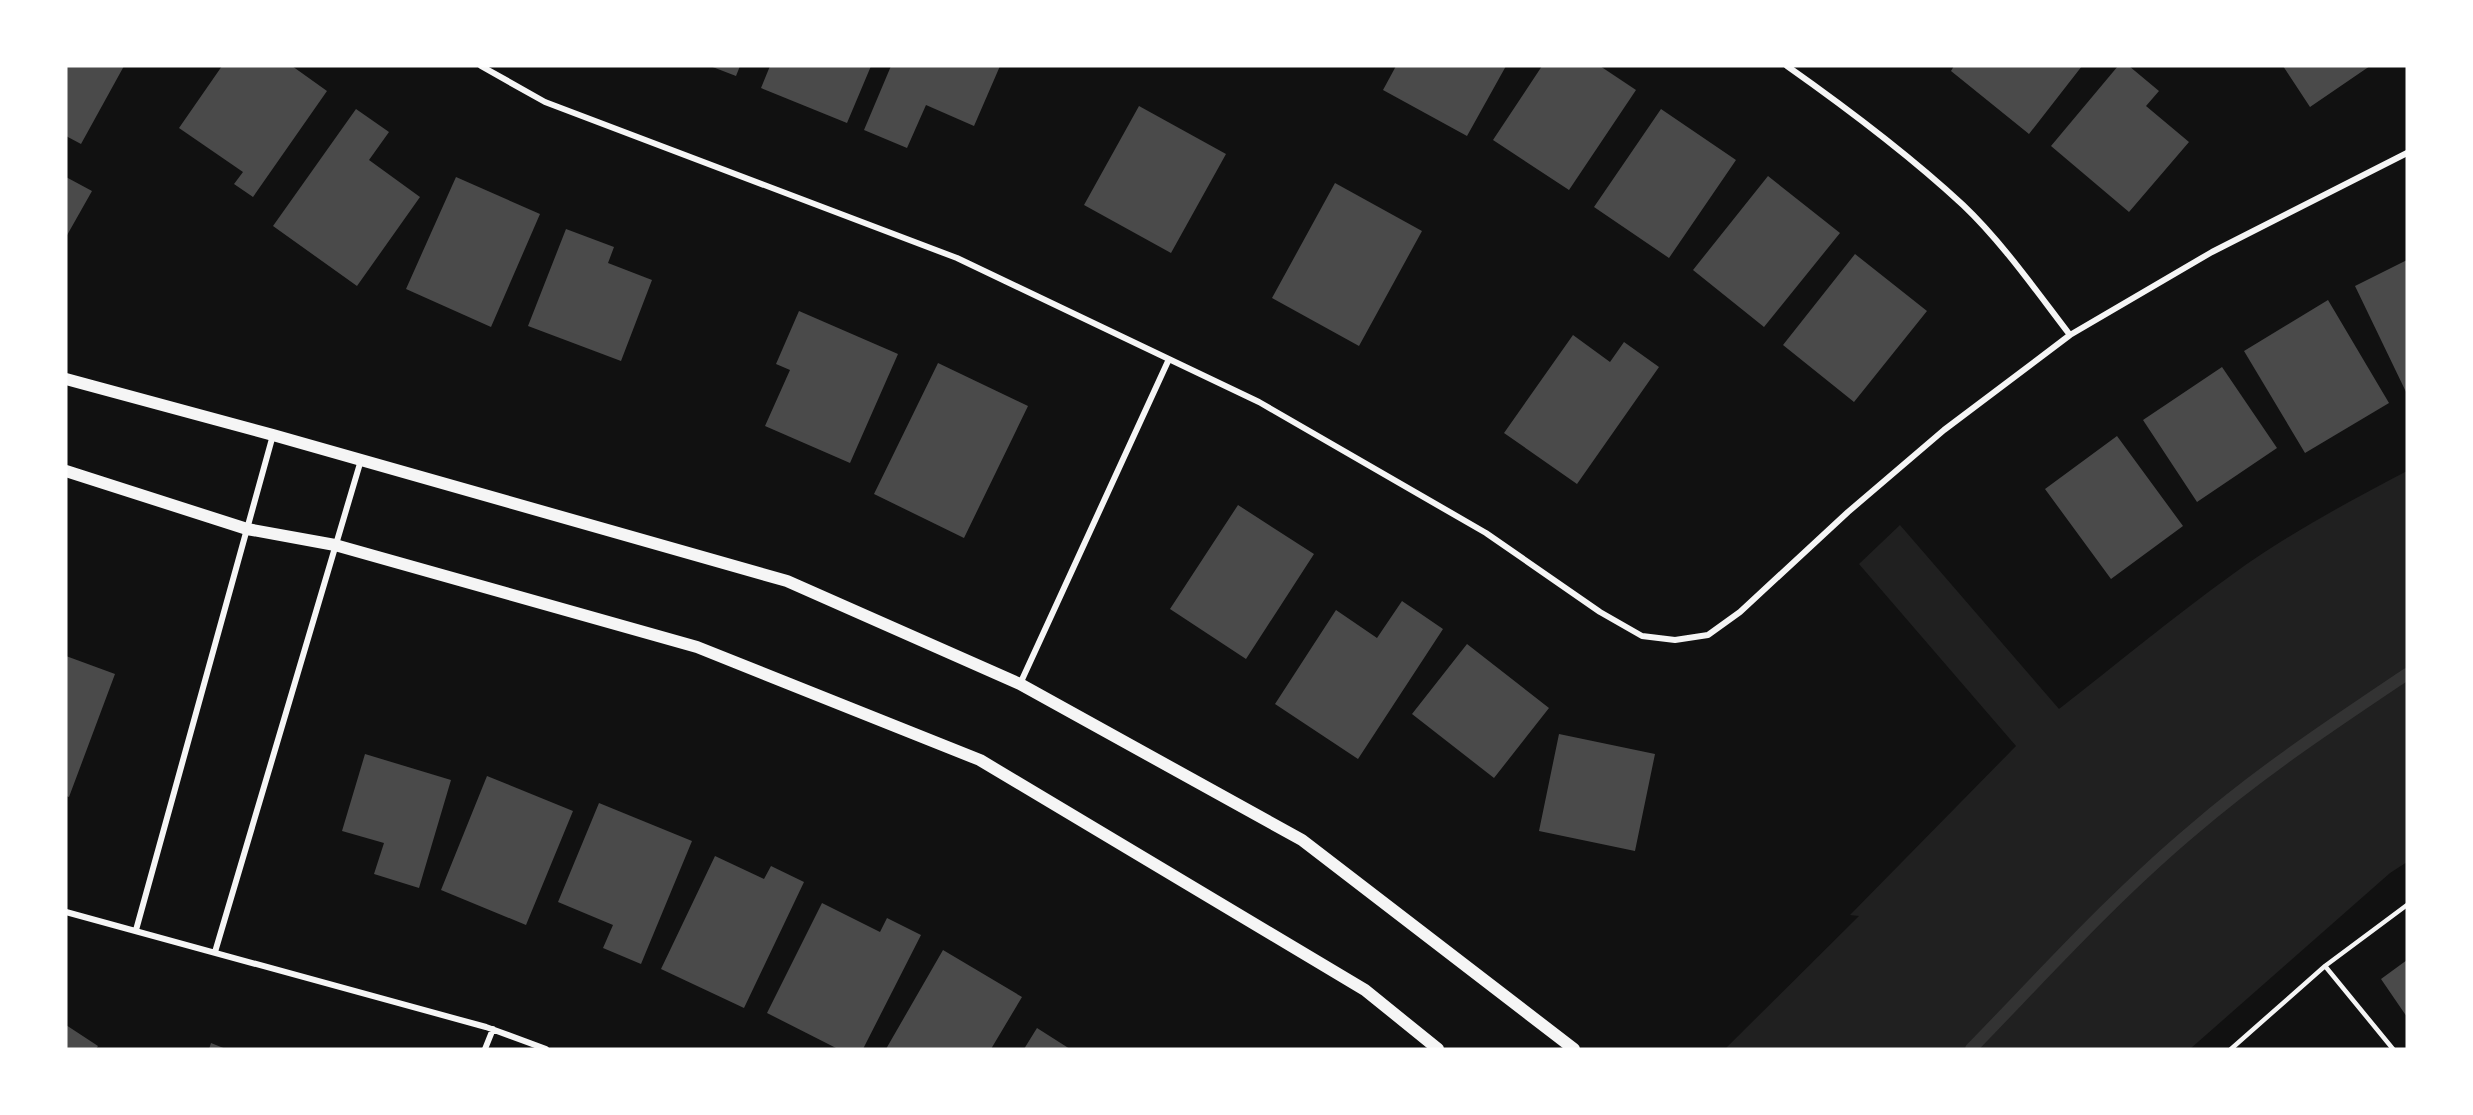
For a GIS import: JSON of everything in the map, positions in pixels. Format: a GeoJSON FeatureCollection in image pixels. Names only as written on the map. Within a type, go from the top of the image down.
{"type":"FeatureCollection","features":[{"type":"Feature","properties":{"kind":"main road"},"geometry":{"type":"LineString","coordinates":[[66,379],[273,435],[787,581],[1020,684],[1302,840],[1574,1049]]}},
{"type":"Feature","properties":{"kind":"main road"},"geometry":{"type":"LineString","coordinates":[[66,471],[247,529],[335,545],[697,647],[980,760],[1365,990],[1438,1049]]}},
{"type":"Feature","properties":{"kind":"street"},"geometry":{"type":"LineString","coordinates":[[481,66],[545,102],[957,258],[1259,402],[1486,533],[1600,612],[1642,636],[1675,640],[1708,635],[1740,612],[1848,512],[1944,430],[2070,335],[2212,252],[2407,153]]}},
{"type":"Feature","properties":{"kind":"street"},"geometry":{"type":"LineString","coordinates":[[1787,66],[1864,120],[1964,206],[2023,273],[2070,335]]}},
{"type":"Feature","properties":{"kind":"street"},"geometry":{"type":"LineString","coordinates":[[1020,684],[1169,359]]}},
{"type":"Feature","properties":{"kind":"street"},"geometry":{"type":"LineString","coordinates":[[136,930],[273,435]]}},
{"type":"Feature","properties":{"kind":"street"},"geometry":{"type":"LineString","coordinates":[[215,951],[362,460]]}},
{"type":"Feature","properties":{"kind":"street"},"geometry":{"type":"LineString","coordinates":[[66,912],[493,1029],[546,1049]]}},
{"type":"Feature","properties":{"kind":"street"},"geometry":{"type":"LineString","coordinates":[[485,1049],[493,1029]]}},
{"type":"Feature","properties":{"kind":"lane"},"geometry":{"type":"LineString","coordinates":[[2231,1049],[2325,966],[2407,905]]}},
{"type":"Feature","properties":{"kind":"lane"},"geometry":{"type":"LineString","coordinates":[[2325,966],[2392,1049]]}},
{"type":"Feature","properties":{"kind":"shaded area"},"geometry":{"type":"Polygon","coordinates":[[[2407,471],[2407,862],[2390,873],[2190,1049],[1725,1049],[1859,916],[1850,915],[2016,746],[1859,564],[1900,525],[2059,709],[2254,559],[2318,519],[2407,471]]]}},
{"type":"Feature","properties":{"kind":"building"},"geometry":{"type":"Polygon","coordinates":[[[66,66],[124,66],[81,144],[66,136],[66,66]]]}},
{"type":"Feature","properties":{"kind":"building"},"geometry":{"type":"Polygon","coordinates":[[[222,66],[292,66],[327,91],[253,197],[234,184],[243,172],[179,128],[222,66]]]}},
{"type":"Feature","properties":{"kind":"building"},"geometry":{"type":"Polygon","coordinates":[[[710,66],[740,66],[736,76],[710,66]]]}},
{"type":"Feature","properties":{"kind":"building"},"geometry":{"type":"Polygon","coordinates":[[[770,66],[871,66],[847,123],[761,88],[770,66]]]}},
{"type":"Feature","properties":{"kind":"building"},"geometry":{"type":"Polygon","coordinates":[[[891,66],[1000,66],[974,126],[926,105],[907,148],[864,130],[891,66]]]}},
{"type":"Feature","properties":{"kind":"building"},"geometry":{"type":"Polygon","coordinates":[[[1396,66],[1506,66],[1467,136],[1383,90],[1396,66]]]}},
{"type":"Feature","properties":{"kind":"building"},"geometry":{"type":"Polygon","coordinates":[[[1542,66],[1600,66],[1636,90],[1569,190],[1493,140],[1542,66]]]}},
{"type":"Feature","properties":{"kind":"building"},"geometry":{"type":"Polygon","coordinates":[[[1954,66],[2082,66],[2029,134],[1951,71],[1954,66]]]}},
{"type":"Feature","properties":{"kind":"building"},"geometry":{"type":"Polygon","coordinates":[[[2118,66],[2129,66],[2159,91],[2146,106],[2189,142],[2129,212],[2051,146],[2118,66]]]}},
{"type":"Feature","properties":{"kind":"building"},"geometry":{"type":"Polygon","coordinates":[[[2283,66],[2370,66],[2310,107],[2283,66]]]}},
{"type":"Feature","properties":{"kind":"building"},"geometry":{"type":"Polygon","coordinates":[[[1139,106],[1226,154],[1171,253],[1084,205],[1139,106]]]}},
{"type":"Feature","properties":{"kind":"building"},"geometry":{"type":"Polygon","coordinates":[[[356,109],[389,132],[369,160],[420,197],[357,286],[273,226],[356,109]]]}},
{"type":"Feature","properties":{"kind":"building"},"geometry":{"type":"Polygon","coordinates":[[[1661,109],[1736,160],[1669,258],[1594,207],[1661,109]]]}},
{"type":"Feature","properties":{"kind":"building"},"geometry":{"type":"Polygon","coordinates":[[[1768,176],[1840,233],[1764,327],[1693,270],[1768,176]]]}},
{"type":"Feature","properties":{"kind":"building"},"geometry":{"type":"Polygon","coordinates":[[[66,177],[92,191],[66,237],[66,177]]]}},
{"type":"Feature","properties":{"kind":"building"},"geometry":{"type":"Polygon","coordinates":[[[456,177],[540,214],[491,327],[406,289],[456,177]]]}},
{"type":"Feature","properties":{"kind":"building"},"geometry":{"type":"Polygon","coordinates":[[[1335,183],[1422,231],[1359,346],[1272,298],[1335,183]]]}},
{"type":"Feature","properties":{"kind":"building"},"geometry":{"type":"Polygon","coordinates":[[[566,229],[614,247],[608,263],[652,280],[621,361],[528,326],[566,229]]]}},
{"type":"Feature","properties":{"kind":"building"},"geometry":{"type":"Polygon","coordinates":[[[1855,254],[1927,311],[1854,402],[1783,345],[1855,254]]]}},
{"type":"Feature","properties":{"kind":"building"},"geometry":{"type":"Polygon","coordinates":[[[2407,260],[2407,394],[2355,286],[2407,260]]]}},
{"type":"Feature","properties":{"kind":"building"},"geometry":{"type":"Polygon","coordinates":[[[2328,300],[2389,403],[2305,453],[2244,351],[2328,300]]]}},
{"type":"Feature","properties":{"kind":"building"},"geometry":{"type":"Polygon","coordinates":[[[799,311],[898,354],[850,463],[765,426],[790,370],[776,364],[799,311]]]}},
{"type":"Feature","properties":{"kind":"building"},"geometry":{"type":"Polygon","coordinates":[[[1573,335],[1610,362],[1624,342],[1659,367],[1577,484],[1504,433],[1573,335]]]}},
{"type":"Feature","properties":{"kind":"building"},"geometry":{"type":"Polygon","coordinates":[[[938,363],[1028,406],[964,538],[874,494],[938,363]]]}},
{"type":"Feature","properties":{"kind":"building"},"geometry":{"type":"Polygon","coordinates":[[[2222,367],[2277,448],[2197,502],[2143,420],[2222,367]]]}},
{"type":"Feature","properties":{"kind":"building"},"geometry":{"type":"Polygon","coordinates":[[[2117,436],[2183,526],[2111,579],[2045,489],[2117,436]]]}},
{"type":"Feature","properties":{"kind":"building"},"geometry":{"type":"Polygon","coordinates":[[[1238,505],[1314,554],[1246,659],[1170,609],[1238,505]]]}},
{"type":"Feature","properties":{"kind":"building"},"geometry":{"type":"Polygon","coordinates":[[[1402,601],[1443,629],[1358,759],[1275,704],[1336,610],[1377,638],[1402,601]]]}},
{"type":"Feature","properties":{"kind":"building"},"geometry":{"type":"Polygon","coordinates":[[[1467,644],[1549,708],[1494,778],[1412,714],[1467,644]]]}},
{"type":"Feature","properties":{"kind":"building"},"geometry":{"type":"Polygon","coordinates":[[[66,656],[115,674],[69,797],[66,796],[66,656]]]}},
{"type":"Feature","properties":{"kind":"building"},"geometry":{"type":"Polygon","coordinates":[[[1559,734],[1655,754],[1635,851],[1539,831],[1559,734]]]}},
{"type":"Feature","properties":{"kind":"building"},"geometry":{"type":"Polygon","coordinates":[[[365,754],[451,780],[419,888],[374,874],[384,843],[342,831],[365,754]]]}},
{"type":"Feature","properties":{"kind":"building"},"geometry":{"type":"Polygon","coordinates":[[[487,776],[573,811],[526,925],[441,890],[487,776]]]}},
{"type":"Feature","properties":{"kind":"building"},"geometry":{"type":"Polygon","coordinates":[[[599,803],[692,841],[641,964],[603,948],[613,925],[558,902],[599,803]]]}},
{"type":"Feature","properties":{"kind":"building"},"geometry":{"type":"Polygon","coordinates":[[[715,856],[764,879],[771,866],[804,882],[744,1008],[661,969],[715,856]]]}},
{"type":"Feature","properties":{"kind":"building"},"geometry":{"type":"Polygon","coordinates":[[[822,903],[880,932],[887,918],[921,935],[863,1049],[838,1049],[767,1013],[822,903]]]}},
{"type":"Feature","properties":{"kind":"building"},"geometry":{"type":"Polygon","coordinates":[[[943,950],[1022,997],[991,1049],[886,1049],[943,950]]]}},
{"type":"Feature","properties":{"kind":"building"},"geometry":{"type":"Polygon","coordinates":[[[2407,960],[2407,1017],[2381,979],[2407,960]]]}},
{"type":"Feature","properties":{"kind":"building"},"geometry":{"type":"Polygon","coordinates":[[[66,1025],[98,1046],[96,1049],[66,1049],[66,1025]]]}},
{"type":"Feature","properties":{"kind":"building"},"geometry":{"type":"Polygon","coordinates":[[[1037,1028],[1070,1049],[1024,1049],[1037,1028]]]}},
{"type":"Feature","properties":{"kind":"building"},"geometry":{"type":"Polygon","coordinates":[[[211,1043],[226,1049],[209,1049],[211,1043]]]}},
{"type":"Feature","properties":{"kind":"waterway"},"geometry":{"type":"LineString","coordinates":[[1971,1049],[2107,909],[2194,829],[2271,768],[2407,674]]}}]}
